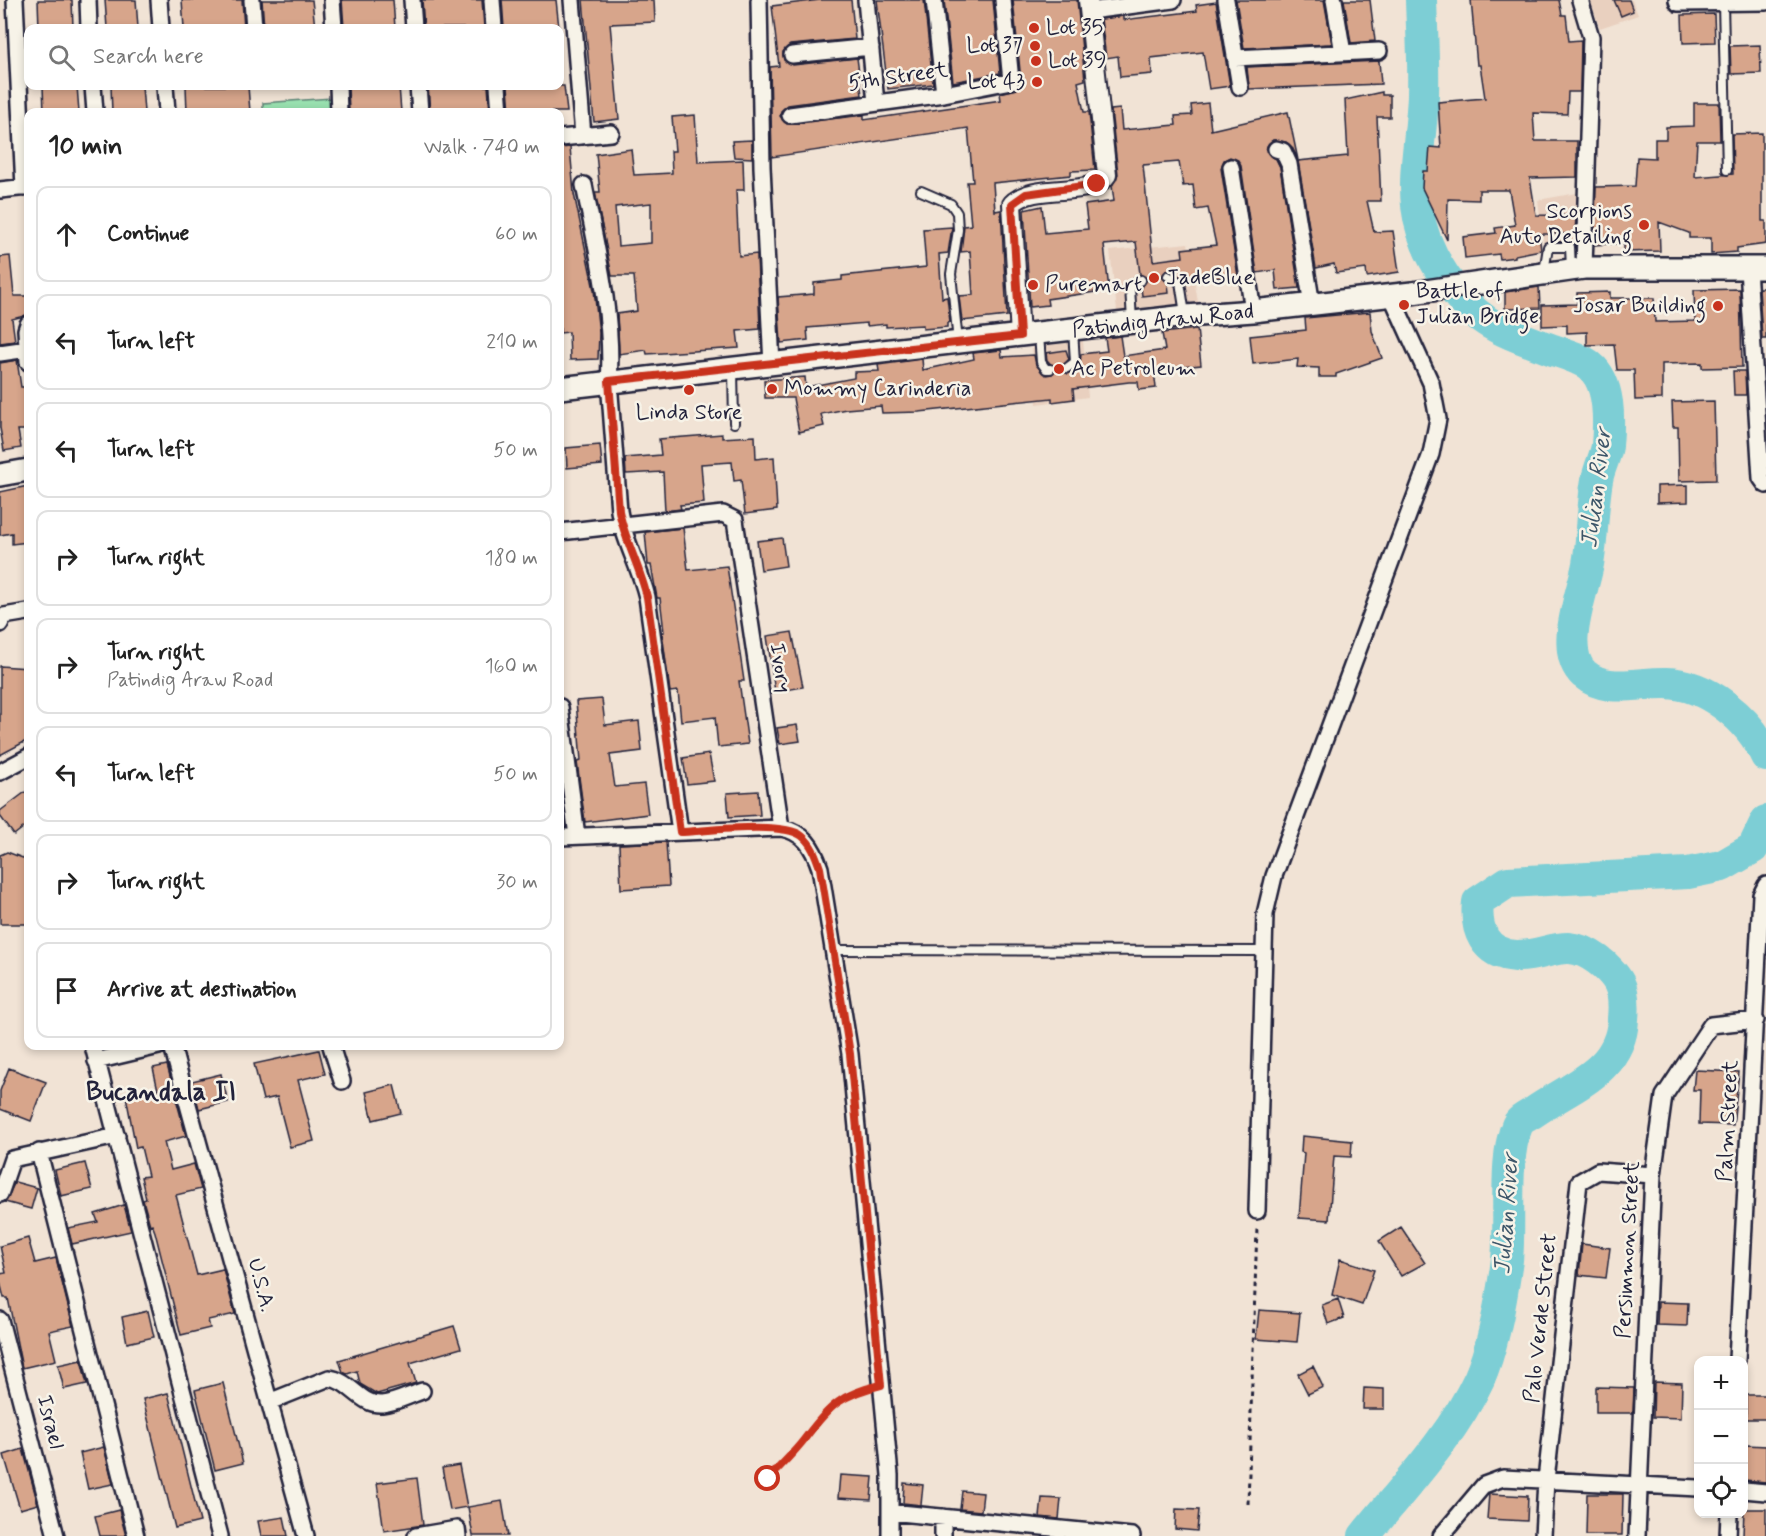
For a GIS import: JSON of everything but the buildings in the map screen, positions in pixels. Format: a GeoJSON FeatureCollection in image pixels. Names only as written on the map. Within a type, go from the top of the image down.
{"type":"FeatureCollection","features":[{"type":"Feature","properties":{"kind":"main road","name":"Patindig Araw Road"},"geometry":{"type":"LineString","coordinates":[[564,387],[958,344],[1186,316],[1312,305],[1578,269],[1757,268]]}},
{"type":"Feature","properties":{"kind":"main road"},"geometry":{"type":"LineString","coordinates":[[0,475],[24,471]]}},
{"type":"Feature","properties":{"kind":"street"},"geometry":{"type":"LineString","coordinates":[[15,0],[24,154]]}},
{"type":"Feature","properties":{"kind":"street"},"geometry":{"type":"LineString","coordinates":[[88,0],[90,24]]}},
{"type":"Feature","properties":{"kind":"street"},"geometry":{"type":"LineString","coordinates":[[159,0],[161,24]]}},
{"type":"Feature","properties":{"kind":"street"},"geometry":{"type":"LineString","coordinates":[[252,0],[254,24]]}},
{"type":"Feature","properties":{"kind":"street"},"geometry":{"type":"LineString","coordinates":[[332,0],[334,24]]}},
{"type":"Feature","properties":{"kind":"street"},"geometry":{"type":"LineString","coordinates":[[412,0],[414,24]]}},
{"type":"Feature","properties":{"kind":"street"},"geometry":{"type":"LineString","coordinates":[[492,0],[494,24]]}},
{"type":"Feature","properties":{"kind":"street"},"geometry":{"type":"LineString","coordinates":[[572,0],[583,136]]}},
{"type":"Feature","properties":{"kind":"street"},"geometry":{"type":"LineString","coordinates":[[759,0],[762,167],[772,365]]}},
{"type":"Feature","properties":{"kind":"street"},"geometry":{"type":"LineString","coordinates":[[866,0],[876,103]]}},
{"type":"Feature","properties":{"kind":"street"},"geometry":{"type":"LineString","coordinates":[[934,0],[944,94]]}},
{"type":"Feature","properties":{"kind":"street","name":"5th Street"},"geometry":{"type":"LineString","coordinates":[[790,115],[944,94],[1011,81],[1003,0]]}},
{"type":"Feature","properties":{"kind":"street"},"geometry":{"type":"LineString","coordinates":[[1029,335],[1012,204],[1026,194],[1097,184],[1107,175],[1089,6],[1170,0]]}},
{"type":"Feature","properties":{"kind":"street"},"geometry":{"type":"LineString","coordinates":[[1226,0],[1240,87]]}},
{"type":"Feature","properties":{"kind":"street"},"geometry":{"type":"LineString","coordinates":[[1334,0],[1343,53]]}},
{"type":"Feature","properties":{"kind":"street"},"geometry":{"type":"LineString","coordinates":[[1578,269],[1592,79],[1592,37],[1580,0]]}},
{"type":"Feature","properties":{"kind":"street"},"geometry":{"type":"LineString","coordinates":[[1678,2],[1766,2]]}},
{"type":"Feature","properties":{"kind":"street"},"geometry":{"type":"LineString","coordinates":[[792,55],[871,47]]}},
{"type":"Feature","properties":{"kind":"street"},"geometry":{"type":"LineString","coordinates":[[1235,58],[1379,51]]}},
{"type":"Feature","properties":{"kind":"street"},"geometry":{"type":"LineString","coordinates":[[93,90],[95,108]]}},
{"type":"Feature","properties":{"kind":"street"},"geometry":{"type":"LineString","coordinates":[[165,90],[167,108]]}},
{"type":"Feature","properties":{"kind":"street"},"geometry":{"type":"LineString","coordinates":[[338,90],[339,108]]}},
{"type":"Feature","properties":{"kind":"street"},"geometry":{"type":"LineString","coordinates":[[418,90],[420,108]]}},
{"type":"Feature","properties":{"kind":"street"},"geometry":{"type":"LineString","coordinates":[[498,90],[500,108]]}},
{"type":"Feature","properties":{"kind":"street"},"geometry":{"type":"LineString","coordinates":[[564,138],[611,133]]}},
{"type":"Feature","properties":{"kind":"street"},"geometry":{"type":"LineString","coordinates":[[1276,149],[1283,152],[1289,165],[1312,305]]}},
{"type":"Feature","properties":{"kind":"street"},"geometry":{"type":"LineString","coordinates":[[1231,167],[1253,311]]}},
{"type":"Feature","properties":{"kind":"street"},"geometry":{"type":"LineString","coordinates":[[584,185],[603,294],[622,527],[643,578],[647,597],[680,832]]}},
{"type":"Feature","properties":{"kind":"street"},"geometry":{"type":"LineString","coordinates":[[0,190],[24,188]]}},
{"type":"Feature","properties":{"kind":"street"},"geometry":{"type":"LineString","coordinates":[[1757,268],[1761,478],[1766,485]]}},
{"type":"Feature","properties":{"kind":"street"},"geometry":{"type":"LineString","coordinates":[[1257,1211],[1265,914],[1274,876],[1421,488],[1438,419],[1431,383],[1401,294]]}},
{"type":"Feature","properties":{"kind":"street"},"geometry":{"type":"LineString","coordinates":[[0,352],[24,355]]}},
{"type":"Feature","properties":{"kind":"street","name":"Ivory"},"geometry":{"type":"LineString","coordinates":[[622,527],[723,514],[732,516],[736,524],[781,828]]}},
{"type":"Feature","properties":{"kind":"street"},"geometry":{"type":"LineString","coordinates":[[564,532],[622,527]]}},
{"type":"Feature","properties":{"kind":"street"},"geometry":{"type":"LineString","coordinates":[[0,624],[4,616],[24,613]]}},
{"type":"Feature","properties":{"kind":"street"},"geometry":{"type":"LineString","coordinates":[[564,737],[577,836]]}},
{"type":"Feature","properties":{"kind":"street"},"geometry":{"type":"LineString","coordinates":[[0,772],[24,760]]}},
{"type":"Feature","properties":{"kind":"street"},"geometry":{"type":"LineString","coordinates":[[564,837],[781,828],[801,835],[815,853],[834,950],[850,1054],[890,1475],[890,1536]]}},
{"type":"Feature","properties":{"kind":"street","name":"Palm Street"},"geometry":{"type":"LineString","coordinates":[[1737,1356],[1761,895],[1766,885]]}},
{"type":"Feature","properties":{"kind":"street","name":"Persimmon Street"},"geometry":{"type":"LineString","coordinates":[[1637,1536],[1653,1175],[1664,1096],[1711,1025],[1756,1020]]}},
{"type":"Feature","properties":{"kind":"street"},"geometry":{"type":"LineString","coordinates":[[94,1050],[220,1536]]}},
{"type":"Feature","properties":{"kind":"street"},"geometry":{"type":"LineString","coordinates":[[96,1061],[142,1050]]}},
{"type":"Feature","properties":{"kind":"street","name":"U.S.A."},"geometry":{"type":"LineString","coordinates":[[173,1050],[306,1536]]}},
{"type":"Feature","properties":{"kind":"street"},"geometry":{"type":"LineString","coordinates":[[332,1050],[342,1081]]}},
{"type":"Feature","properties":{"kind":"street"},"geometry":{"type":"LineString","coordinates":[[0,1194],[12,1159],[117,1136]]}},
{"type":"Feature","properties":{"kind":"street"},"geometry":{"type":"LineString","coordinates":[[39,1152],[136,1536]]}},
{"type":"Feature","properties":{"kind":"street","name":"Palo Verde Street"},"geometry":{"type":"LineString","coordinates":[[1544,1536],[1546,1480],[1579,1182],[1598,1171],[1653,1175]]}},
{"type":"Feature","properties":{"kind":"street","name":"Israel"},"geometry":{"type":"LineString","coordinates":[[0,1320],[56,1536]]}},
{"type":"Feature","properties":{"kind":"street"},"geometry":{"type":"LineString","coordinates":[[269,1402],[329,1378],[338,1379],[348,1385],[365,1400],[381,1404],[422,1391]]}},
{"type":"Feature","properties":{"kind":"street"},"geometry":{"type":"LineString","coordinates":[[1441,1536],[1484,1485],[1492,1480],[1546,1480],[1694,1488]]}},
{"type":"Feature","properties":{"kind":"street"},"geometry":{"type":"LineString","coordinates":[[1748,1490],[1766,1492]]}},
{"type":"Feature","properties":{"kind":"street"},"geometry":{"type":"LineString","coordinates":[[890,1512],[943,1517],[1004,1529],[1124,1536]]}},
{"type":"Feature","properties":{"kind":"street"},"geometry":{"type":"LineString","coordinates":[[943,1517],[943,1536]]}},
{"type":"Feature","properties":{"kind":"street"},"geometry":{"type":"LineString","coordinates":[[1728,1536],[1729,1518]]}},
{"type":"Feature","properties":{"kind":"street"},"geometry":{"type":"LineString","coordinates":[[416,1536],[457,1528],[458,1536]]}},
{"type":"Feature","properties":{"kind":"lane"},"geometry":{"type":"LineString","coordinates":[[1723,3],[1727,170]]}},
{"type":"Feature","properties":{"kind":"lane"},"geometry":{"type":"LineString","coordinates":[[921,191],[951,204],[957,213],[958,230],[951,274],[958,344]]}},
{"type":"Feature","properties":{"kind":"lane"},"geometry":{"type":"LineString","coordinates":[[1168,276],[1180,282],[1186,316]]}},
{"type":"Feature","properties":{"kind":"lane"},"geometry":{"type":"LineString","coordinates":[[1132,322],[1128,294],[1130,287],[1141,279]]}},
{"type":"Feature","properties":{"kind":"lane"},"geometry":{"type":"LineString","coordinates":[[1067,368],[1075,362],[1073,330]]}},
{"type":"Feature","properties":{"kind":"lane"},"geometry":{"type":"LineString","coordinates":[[1029,335],[1041,362],[1046,369],[1050,369]]}},
{"type":"Feature","properties":{"kind":"lane"},"geometry":{"type":"LineString","coordinates":[[733,368],[734,423]]}},
{"type":"Feature","properties":{"kind":"lane"},"geometry":{"type":"LineString","coordinates":[[834,950],[1264,951]]}},
{"type":"Feature","properties":{"kind":"path"},"geometry":{"type":"LineString","coordinates":[[1248,1504],[1257,1211]]}},
{"type":"Feature","properties":{"kind":"path"},"geometry":{"type":"LineString","coordinates":[[768,1479],[807,1437],[818,1419],[836,1402],[856,1391],[881,1385]]}},
{"type":"Feature","properties":{"kind":"shaded area"},"geometry":{"type":"Polygon","coordinates":[[[1590,0],[1632,0],[1638,15],[1600,28],[1590,0]]]}},
{"type":"Feature","properties":{"kind":"shaded area"},"geometry":{"type":"Polygon","coordinates":[[[1577,193],[1578,248],[1574,252],[1545,253],[1538,200],[1577,193]]]}},
{"type":"Feature","properties":{"kind":"shaded area"},"geometry":{"type":"Polygon","coordinates":[[[1188,243],[1198,302],[1117,311],[1110,251],[1188,243]]]}},
{"type":"Feature","properties":{"kind":"shaded area"},"geometry":{"type":"Polygon","coordinates":[[[1083,341],[1088,397],[1037,404],[1032,347],[1083,341]]]}},
{"type":"Feature","properties":{"kind":"green space"},"geometry":{"type":"Polygon","coordinates":[[[331,98],[332,108],[263,108],[263,103],[331,98]]]}},
{"type":"Feature","properties":{"kind":"waterway","name":"Julian River"},"geometry":{"type":"LineString","coordinates":[[1421,0],[1423,95],[1416,188],[1417,209],[1422,231],[1431,253],[1456,293],[1480,316],[1505,331],[1586,363],[1597,373],[1605,392],[1608,415],[1607,446],[1597,480],[1588,564],[1574,621],[1573,651],[1577,664],[1584,674],[1603,684],[1624,686],[1666,683],[1697,690],[1725,706],[1738,717],[1759,742],[1766,756]]}},
{"type":"Feature","properties":{"kind":"waterway","name":"Julian River"},"geometry":{"type":"LineString","coordinates":[[1364,1536],[1441,1441],[1468,1400],[1484,1366],[1497,1321],[1507,1260],[1510,1155],[1517,1126],[1524,1118],[1592,1075],[1613,1052],[1620,1037],[1624,1010],[1622,991],[1607,967],[1576,949],[1557,949],[1516,956],[1496,951],[1489,945],[1480,930],[1478,902],[1508,882],[1688,873],[1722,866],[1753,848],[1766,821]]}},
{"type":"Feature","properties":{"kind":"place","name":"Lot 35"},"geometry":{"type":"Point","coordinates":[1034,28]}},
{"type":"Feature","properties":{"kind":"place","name":"Lot 37"},"geometry":{"type":"Point","coordinates":[1035,46]}},
{"type":"Feature","properties":{"kind":"place","name":"Lot 39"},"geometry":{"type":"Point","coordinates":[1036,61]}},
{"type":"Feature","properties":{"kind":"place","name":"Lot 43"},"geometry":{"type":"Point","coordinates":[1037,82]}},
{"type":"Feature","properties":{"kind":"place","name":"Scorpions Auto Detailing"},"geometry":{"type":"Point","coordinates":[1644,225]}},
{"type":"Feature","properties":{"kind":"place","name":"JadeBlue"},"geometry":{"type":"Point","coordinates":[1154,278]}},
{"type":"Feature","properties":{"kind":"place","name":"Puremart"},"geometry":{"type":"Point","coordinates":[1033,285]}},
{"type":"Feature","properties":{"kind":"place","name":"Battle of Julian Bridge"},"geometry":{"type":"Point","coordinates":[1404,305]}},
{"type":"Feature","properties":{"kind":"place","name":"Josar Building"},"geometry":{"type":"Point","coordinates":[1718,306]}},
{"type":"Feature","properties":{"kind":"place","name":"Ac Petroleum"},"geometry":{"type":"Point","coordinates":[1059,369]}},
{"type":"Feature","properties":{"kind":"place","name":"Mommy Carinderia"},"geometry":{"type":"Point","coordinates":[772,389]}},
{"type":"Feature","properties":{"kind":"place","name":"Linda Store"},"geometry":{"type":"Point","coordinates":[689,390]}},
{"type":"Feature","properties":{"kind":"district","name":"Bucandala II"},"geometry":{"type":"Point","coordinates":[161,1093]}},
{"type":"Feature","properties":{"kind":"route"},"geometry":{"type":"LineString","coordinates":[[768,1479],[807,1437],[818,1419],[836,1402],[856,1391],[881,1385],[850,1054],[820,868],[809,843],[801,835],[781,828],[680,832],[647,597],[643,578],[622,527],[619,511],[609,381],[772,365],[1020,336],[1012,204],[1026,194],[1097,184]]}}]}
